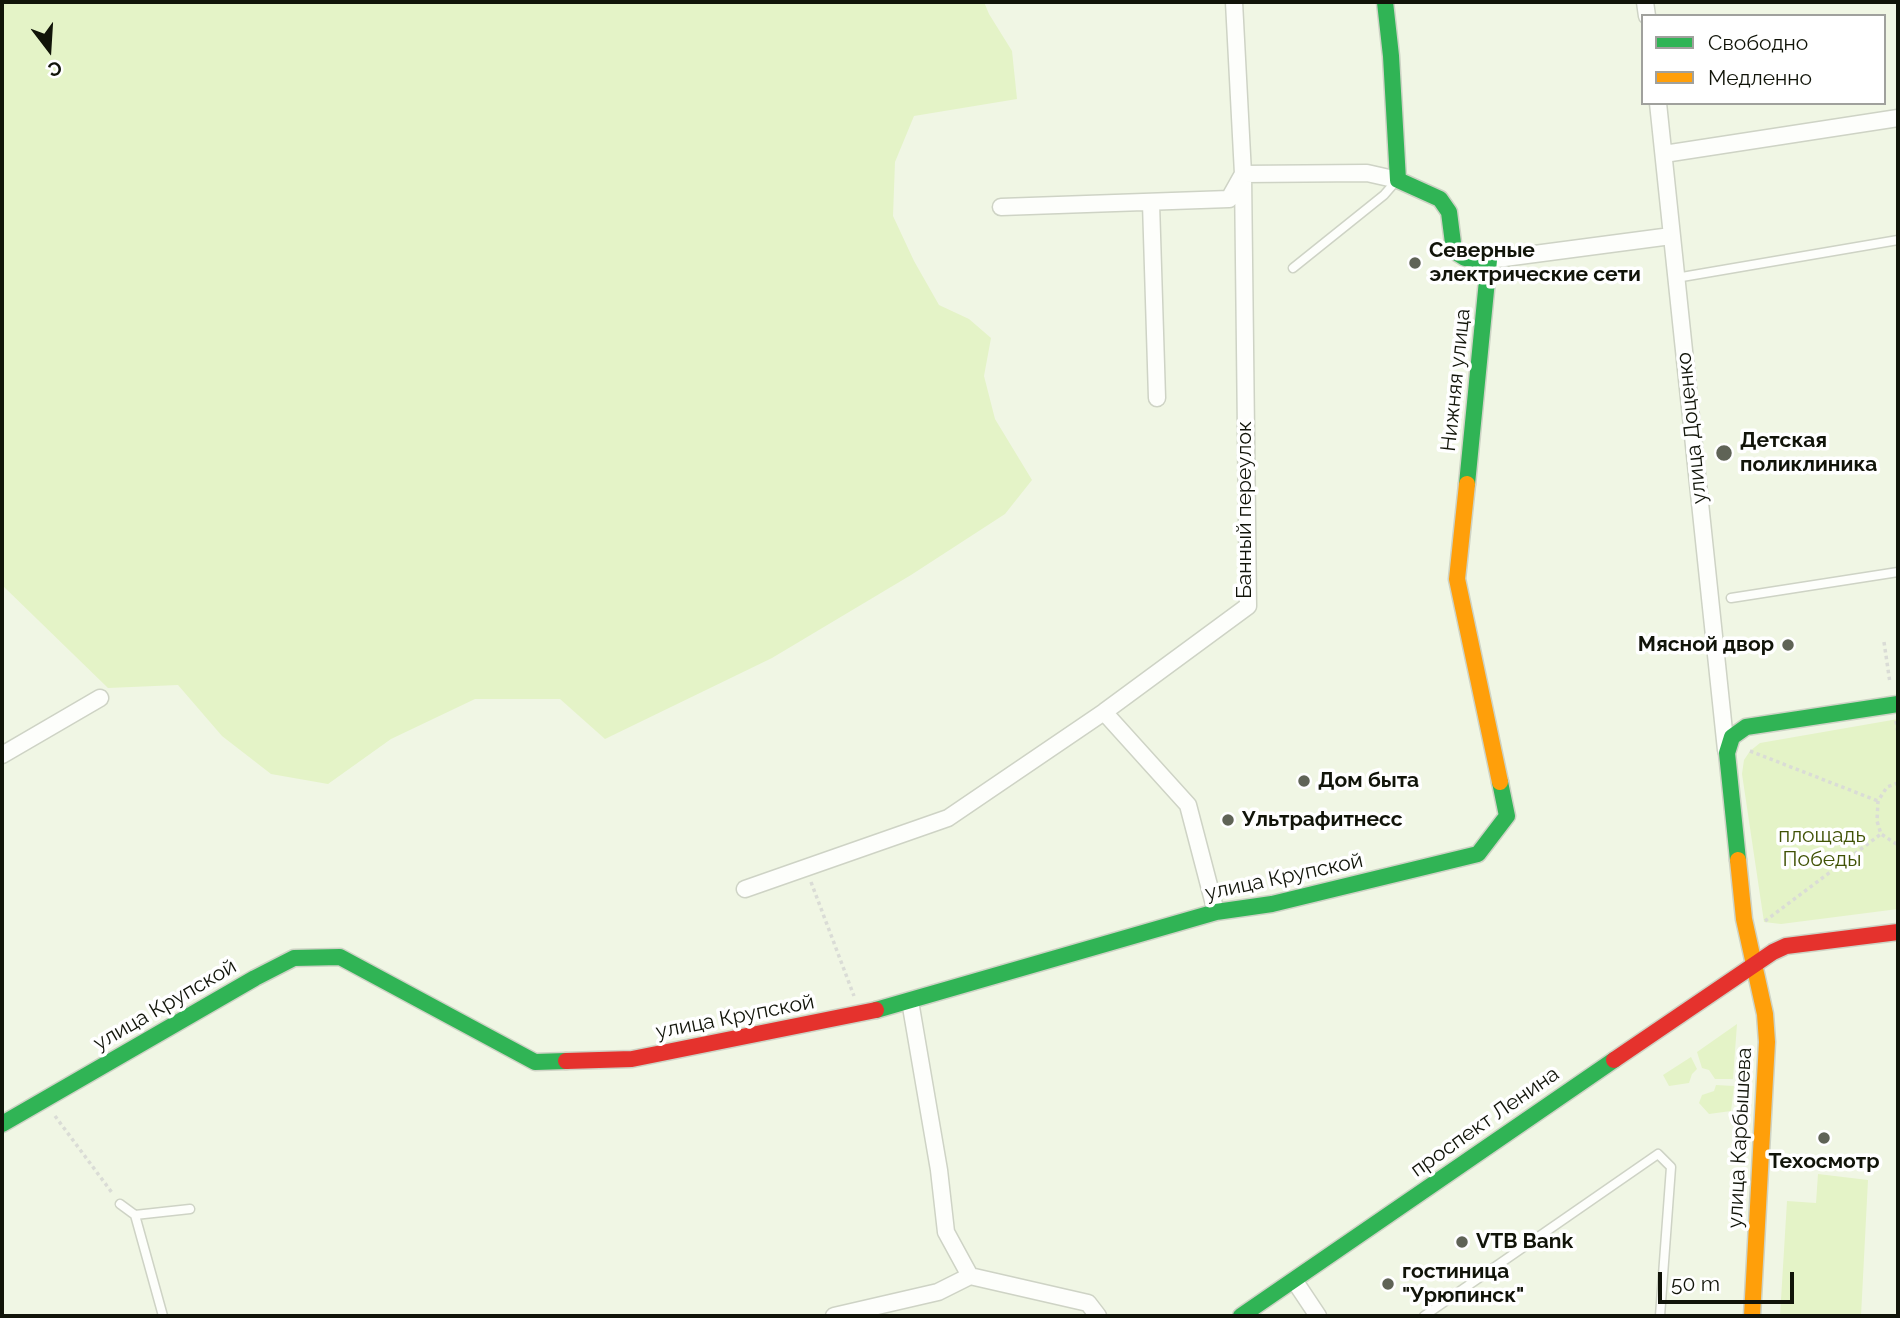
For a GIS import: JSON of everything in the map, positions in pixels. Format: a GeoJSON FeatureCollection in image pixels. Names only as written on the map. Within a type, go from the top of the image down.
{"type":"FeatureCollection","features":[{"type":"Feature","properties":{"kind":"street","name":"Банный переулок"},"geometry":{"type":"LineString","coordinates":[[745,889],[948,818],[1104,712],[1248,606],[1243,174],[1234,2]]}},
{"type":"Feature","properties":{"kind":"street"},"geometry":{"type":"LineString","coordinates":[[1385,2],[1398,180]]}},
{"type":"Feature","properties":{"kind":"street","name":"улица Доценко"},"geometry":{"type":"LineString","coordinates":[[1658,105],[1727,752]]}},
{"type":"Feature","properties":{"kind":"street"},"geometry":{"type":"LineString","coordinates":[[1664,153],[1898,118]]}},
{"type":"Feature","properties":{"kind":"street"},"geometry":{"type":"LineString","coordinates":[[1001,207],[1229,198],[1243,174],[1367,173],[1398,180],[1440,199],[1449,212],[1454,251],[1465,258],[1489,260],[1671,236]]}},
{"type":"Feature","properties":{"kind":"street"},"geometry":{"type":"LineString","coordinates":[[1151,203],[1157,398]]}},
{"type":"Feature","properties":{"kind":"street","name":"Нижняя улица"},"geometry":{"type":"LineString","coordinates":[[1489,260],[1457,579],[1507,816]]}},
{"type":"Feature","properties":{"kind":"street"},"geometry":{"type":"LineString","coordinates":[[2,755],[100,698]]}},
{"type":"Feature","properties":{"kind":"street"},"geometry":{"type":"LineString","coordinates":[[1104,712],[1188,805],[1216,912]]}},
{"type":"Feature","properties":{"kind":"street"},"geometry":{"type":"LineString","coordinates":[[1897,712],[1746,727],[1732,737],[1727,752],[1744,919],[1754,964],[1786,946],[1898,932]]}},
{"type":"Feature","properties":{"kind":"street","name":"улица Крупской"},"geometry":{"type":"LineString","coordinates":[[2,1124],[294,958],[340,957],[535,1062],[632,1059],[861,1014],[1216,912],[1272,904],[1478,854],[1507,816]]}},
{"type":"Feature","properties":{"kind":"street","name":"проспект Ленина"},"geometry":{"type":"LineString","coordinates":[[1241,1316],[1754,964]]}},
{"type":"Feature","properties":{"kind":"street","name":"улица Карбышева"},"geometry":{"type":"LineString","coordinates":[[1752,1316],[1767,1042],[1765,1014],[1754,964]]}},
{"type":"Feature","properties":{"kind":"street"},"geometry":{"type":"LineString","coordinates":[[910,1001],[939,1170],[946,1232],[970,1276]]}},
{"type":"Feature","properties":{"kind":"street"},"geometry":{"type":"LineString","coordinates":[[834,1316],[939,1292],[970,1276],[1088,1303],[1098,1316]]}},
{"type":"Feature","properties":{"kind":"street"},"geometry":{"type":"LineString","coordinates":[[1294,1280],[1318,1316]]}},
{"type":"Feature","properties":{"kind":"lane"},"geometry":{"type":"LineString","coordinates":[[1293,268],[1384,195],[1398,180]]}},
{"type":"Feature","properties":{"kind":"lane"},"geometry":{"type":"LineString","coordinates":[[1676,278],[1898,240]]}},
{"type":"Feature","properties":{"kind":"lane"},"geometry":{"type":"LineString","coordinates":[[1731,598],[1898,572]]}},
{"type":"Feature","properties":{"kind":"lane"},"geometry":{"type":"LineString","coordinates":[[1424,1316],[1658,1154],[1671,1167],[1660,1316]]}},
{"type":"Feature","properties":{"kind":"lane"},"geometry":{"type":"LineString","coordinates":[[120,1204],[135,1214],[190,1209]]}},
{"type":"Feature","properties":{"kind":"lane"},"geometry":{"type":"LineString","coordinates":[[135,1214],[163,1316]]}},
{"type":"Feature","properties":{"kind":"path"},"geometry":{"type":"LineString","coordinates":[[1884,642],[1890,682]]}},
{"type":"Feature","properties":{"kind":"path"},"geometry":{"type":"LineString","coordinates":[[1897,712],[1898,733]]}},
{"type":"Feature","properties":{"kind":"path"},"geometry":{"type":"LineString","coordinates":[[1751,751],[1878,801]]}},
{"type":"Feature","properties":{"kind":"path"},"geometry":{"type":"LineString","coordinates":[[1898,783],[1887,787],[1878,801],[1877,821],[1881,834],[1898,845]]}},
{"type":"Feature","properties":{"kind":"path"},"geometry":{"type":"LineString","coordinates":[[1764,922],[1881,834]]}},
{"type":"Feature","properties":{"kind":"path"},"geometry":{"type":"LineString","coordinates":[[806,869],[861,1014]]}},
{"type":"Feature","properties":{"kind":"path"},"geometry":{"type":"LineString","coordinates":[[44,1100],[120,1204]]}},
{"type":"Feature","properties":{"kind":"green space"},"geometry":{"type":"Polygon","coordinates":[[[2,2],[984,2],[1012,51],[1017,99],[914,116],[895,162],[893,216],[939,305],[969,319],[991,338],[984,376],[995,419],[1032,480],[1005,514],[911,575],[772,658],[605,739],[560,699],[475,699],[391,739],[328,784],[271,774],[222,736],[178,685],[108,688],[2,585],[2,2]]]}},
{"type":"Feature","properties":{"kind":"green space","name":"площадь Победы"},"geometry":{"type":"Polygon","coordinates":[[[1898,719],[1898,909],[1781,924],[1764,922],[1742,774],[1744,760],[1760,743],[1898,719]]]}},
{"type":"Feature","properties":{"kind":"green space"},"geometry":{"type":"Polygon","coordinates":[[[1737,1024],[1733,1079],[1715,1079],[1709,1070],[1702,1068],[1697,1052],[1737,1024]]]}},
{"type":"Feature","properties":{"kind":"green space"},"geometry":{"type":"Polygon","coordinates":[[[1691,1057],[1697,1069],[1689,1083],[1669,1086],[1663,1075],[1691,1057]]]}},
{"type":"Feature","properties":{"kind":"green space"},"geometry":{"type":"Polygon","coordinates":[[[1716,1085],[1734,1086],[1731,1111],[1709,1114],[1699,1103],[1702,1095],[1714,1091],[1716,1085]]]}},
{"type":"Feature","properties":{"kind":"green space"},"geometry":{"type":"Polygon","coordinates":[[[1818,1174],[1868,1180],[1861,1316],[1780,1316],[1787,1201],[1816,1203],[1818,1174]]]}},
{"type":"Feature","properties":{"kind":"traffic: fast"},"geometry":{"type":"LineString","coordinates":[[1385,2],[1398,180],[1440,199],[1449,212],[1454,251],[1465,258],[1489,260],[1467,484]]}},
{"type":"Feature","properties":{"kind":"traffic: fast"},"geometry":{"type":"LineString","coordinates":[[1738,860],[1727,753],[1732,737],[1746,727],[1898,704]]}},
{"type":"Feature","properties":{"kind":"traffic: fast"},"geometry":{"type":"LineString","coordinates":[[876,1010],[1216,912],[1272,904],[1478,854],[1507,816],[1500,782]]}},
{"type":"Feature","properties":{"kind":"traffic: fast"},"geometry":{"type":"LineString","coordinates":[[2,1124],[294,958],[340,957],[535,1062],[566,1061]]}},
{"type":"Feature","properties":{"kind":"traffic: fast"},"geometry":{"type":"LineString","coordinates":[[1241,1316],[1614,1060]]}},
{"type":"Feature","properties":{"kind":"traffic: slow"},"geometry":{"type":"LineString","coordinates":[[1467,484],[1457,579],[1500,782]]}},
{"type":"Feature","properties":{"kind":"traffic: slow"},"geometry":{"type":"LineString","coordinates":[[1738,860],[1744,919],[1765,1014],[1767,1042],[1752,1316]]}},
{"type":"Feature","properties":{"kind":"traffic: jam"},"geometry":{"type":"LineString","coordinates":[[1614,1060],[1773,952],[1786,946],[1898,932]]}},
{"type":"Feature","properties":{"kind":"traffic: jam"},"geometry":{"type":"LineString","coordinates":[[566,1061],[632,1059],[876,1010]]}},
{"type":"Feature","properties":{"kind":"place","name":"Северные электрические сети"},"geometry":{"type":"Point","coordinates":[1415,263]}},
{"type":"Feature","properties":{"kind":"place","name":"Детская поликлиника"},"geometry":{"type":"Point","coordinates":[1724,453]}},
{"type":"Feature","properties":{"kind":"place","name":"Мясной двор"},"geometry":{"type":"Point","coordinates":[1788,645]}},
{"type":"Feature","properties":{"kind":"place","name":"Дом быта"},"geometry":{"type":"Point","coordinates":[1304,781]}},
{"type":"Feature","properties":{"kind":"place","name":"Ультрафитнесс"},"geometry":{"type":"Point","coordinates":[1228,820]}},
{"type":"Feature","properties":{"kind":"place","name":"Техосмотр"},"geometry":{"type":"Point","coordinates":[1824,1138]}},
{"type":"Feature","properties":{"kind":"place","name":"VTB Bank"},"geometry":{"type":"Point","coordinates":[1462,1242]}},
{"type":"Feature","properties":{"kind":"place","name":"гостиница \"Урюпинск\""},"geometry":{"type":"Point","coordinates":[1388,1284]}}]}
